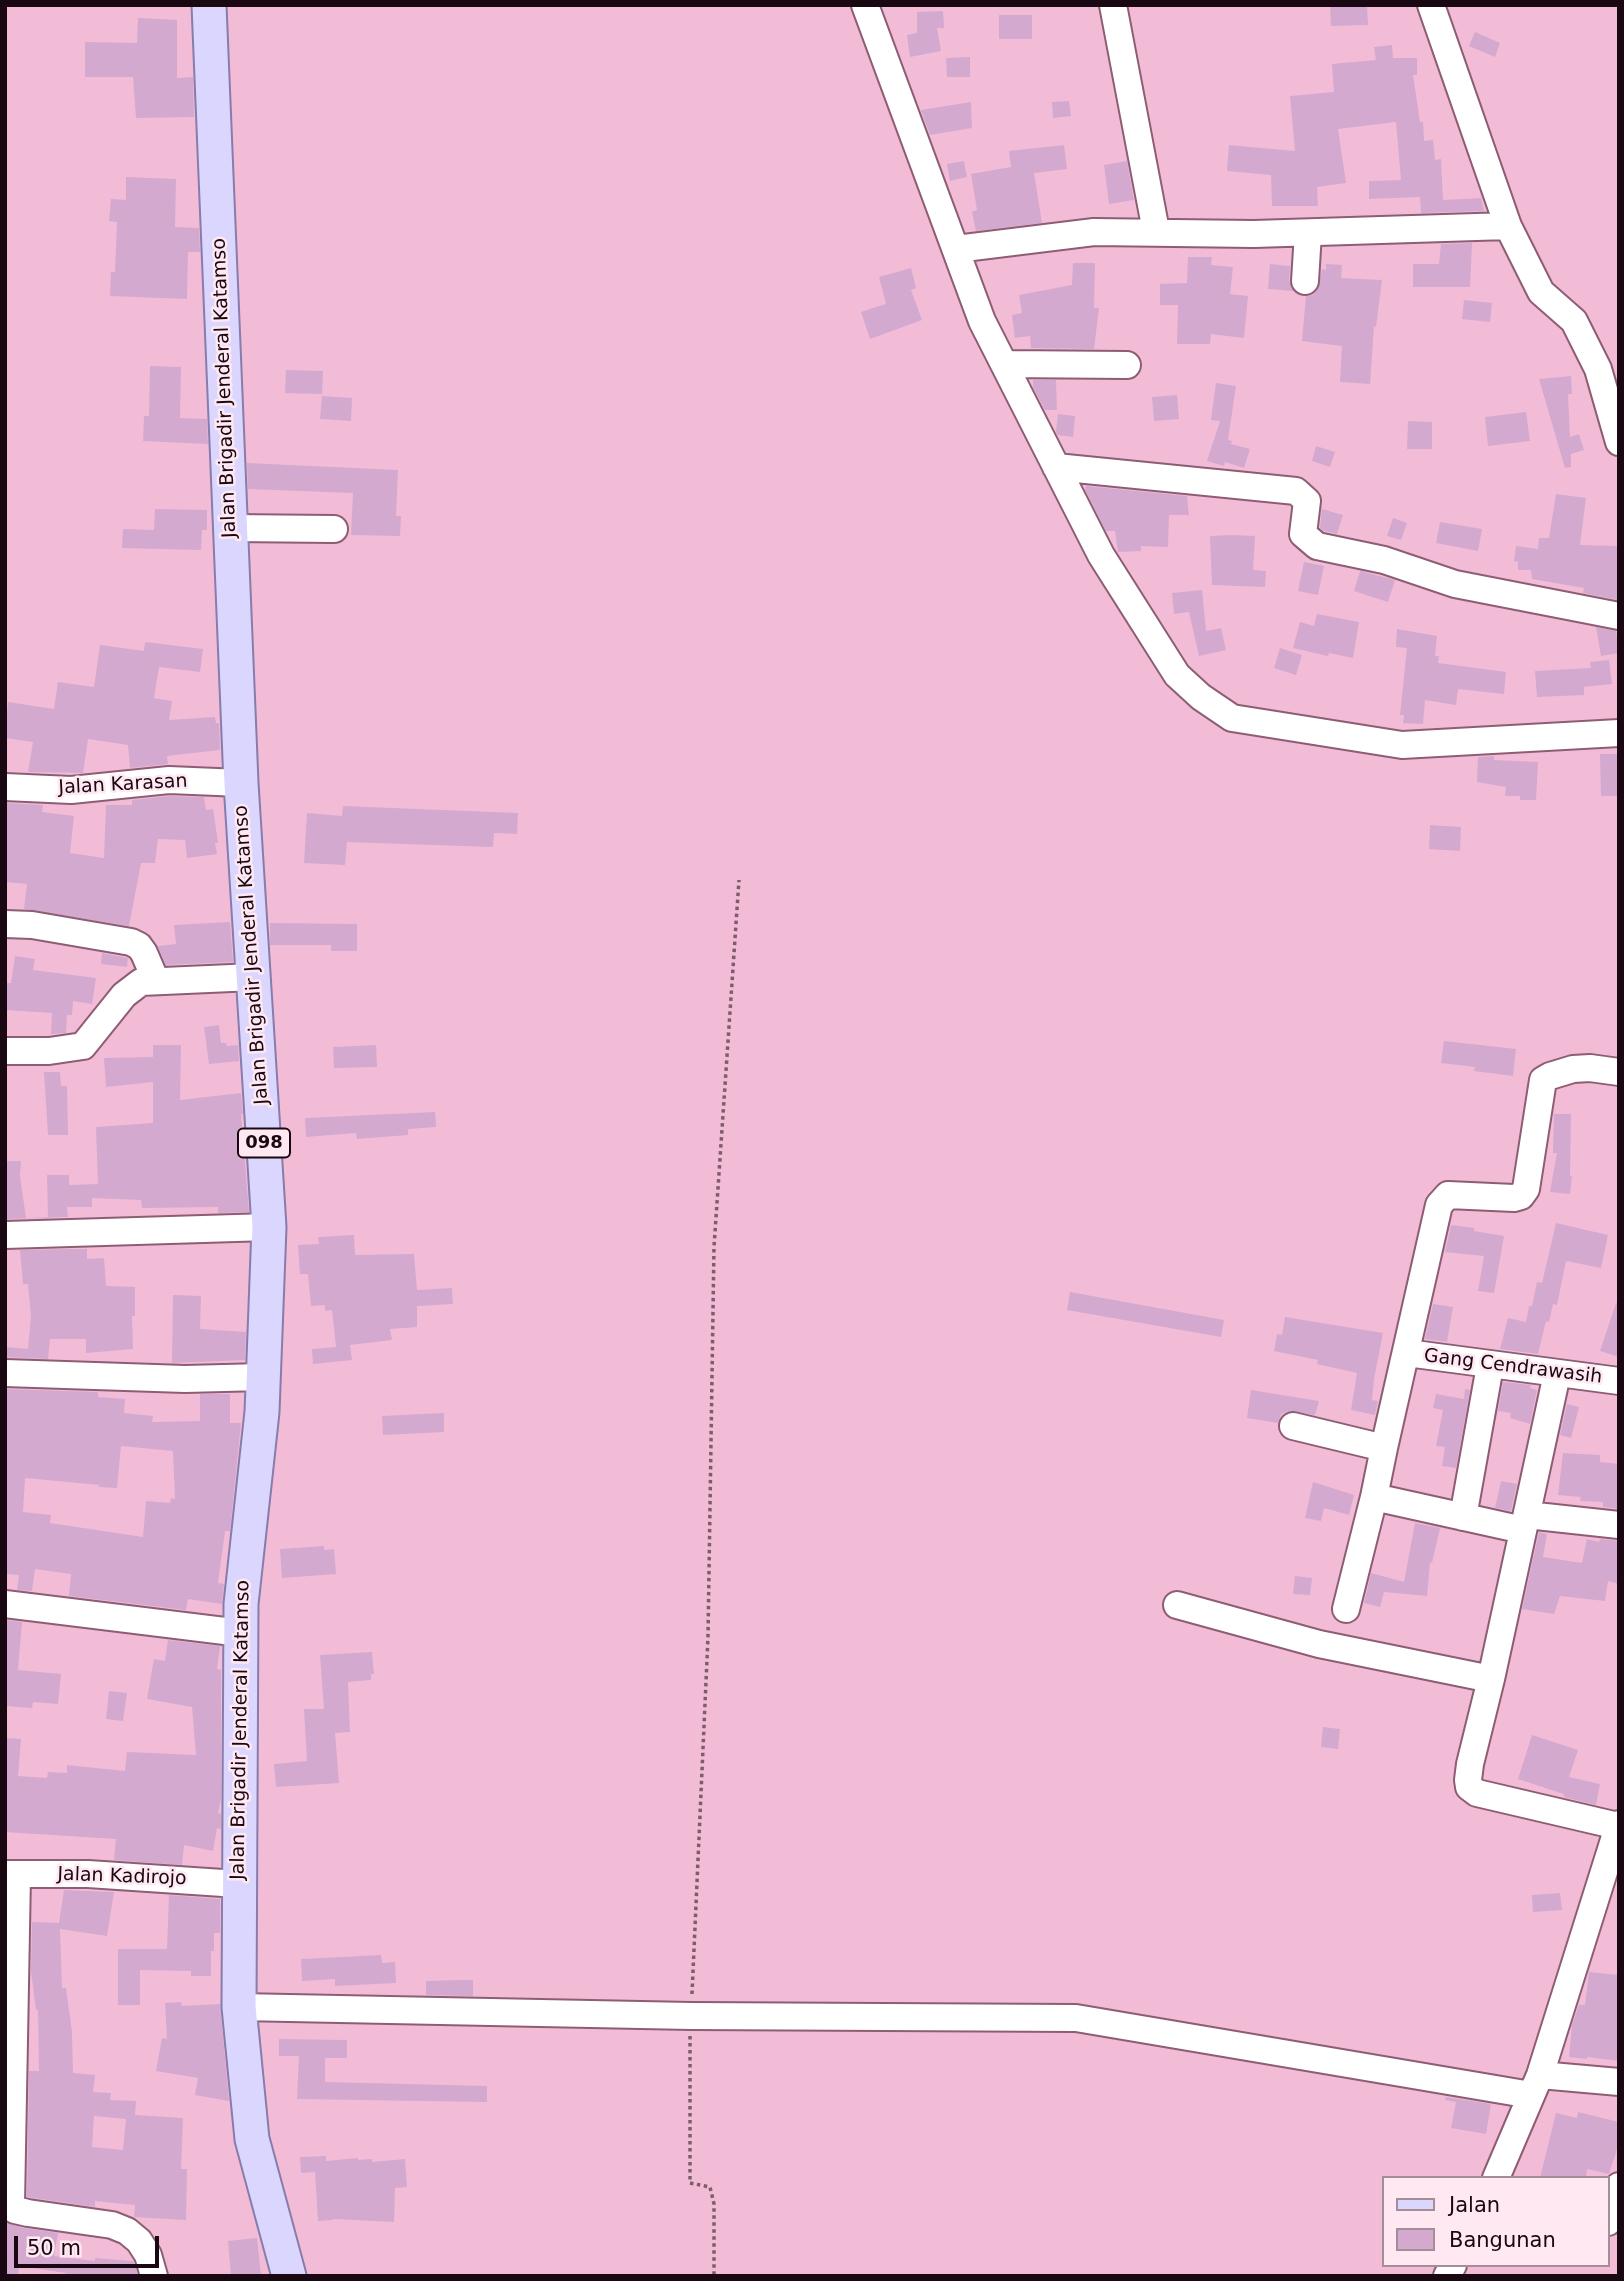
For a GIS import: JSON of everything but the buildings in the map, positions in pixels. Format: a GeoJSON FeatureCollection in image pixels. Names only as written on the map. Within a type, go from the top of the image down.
{"type":"FeatureCollection","features":[{"type":"Feature","properties":{"kind":"main road","name":"Jalan Brigadir Jenderal Katamso"},"geometry":{"type":"LineString","coordinates":[[209,5],[241,783],[269,1227],[261,1412],[241,1604],[239,2007],[253,2139],[289,2276]]}},
{"type":"Feature","properties":{"kind":"street"},"geometry":{"type":"LineString","coordinates":[[865,5],[982,321],[1101,555],[1177,675],[1201,697],[1232,718],[1402,745],[1619,733]]}},
{"type":"Feature","properties":{"kind":"street"},"geometry":{"type":"LineString","coordinates":[[1113,5],[1156,231]]}},
{"type":"Feature","properties":{"kind":"street"},"geometry":{"type":"LineString","coordinates":[[1431,5],[1508,226],[1541,292],[1574,321],[1598,369],[1619,442]]}},
{"type":"Feature","properties":{"kind":"street"},"geometry":{"type":"LineString","coordinates":[[956,249],[1094,232],[1308,233],[1508,226]]}},
{"type":"Feature","properties":{"kind":"street"},"geometry":{"type":"LineString","coordinates":[[1305,281],[1308,233]]}},
{"type":"Feature","properties":{"kind":"street"},"geometry":{"type":"LineString","coordinates":[[1004,363],[1127,365]]}},
{"type":"Feature","properties":{"kind":"street"},"geometry":{"type":"LineString","coordinates":[[1056,467],[1296,491],[1307,502],[1303,534],[1317,547],[1384,560],[1455,584],[1619,616]]}},
{"type":"Feature","properties":{"kind":"street"},"geometry":{"type":"LineString","coordinates":[[230,528],[334,529]]}},
{"type":"Feature","properties":{"kind":"street","name":"Jalan Karasan"},"geometry":{"type":"LineString","coordinates":[[5,787],[72,790],[169,780],[241,783]]}},
{"type":"Feature","properties":{"kind":"street"},"geometry":{"type":"LineString","coordinates":[[5,925],[32,925],[131,942],[139,946],[144,953],[156,981]]}},
{"type":"Feature","properties":{"kind":"street"},"geometry":{"type":"LineString","coordinates":[[5,1051],[49,1051],[83,1046],[124,995],[141,982],[254,977]]}},
{"type":"Feature","properties":{"kind":"street"},"geometry":{"type":"LineString","coordinates":[[1346,1609],[1374,1497],[1439,1205],[1444,1198],[1453,1195],[1488,1198],[1521,1196],[1526,1189],[1544,1078],[1573,1069],[1590,1068],[1619,1072]]}},
{"type":"Feature","properties":{"kind":"street"},"geometry":{"type":"LineString","coordinates":[[5,1235],[269,1227]]}},
{"type":"Feature","properties":{"kind":"street","name":"Gang Cendrawasih"},"geometry":{"type":"LineString","coordinates":[[1407,1353],[1619,1381]]}},
{"type":"Feature","properties":{"kind":"street"},"geometry":{"type":"LineString","coordinates":[[1463,1517],[1490,1366]]}},
{"type":"Feature","properties":{"kind":"street"},"geometry":{"type":"LineString","coordinates":[[5,1373],[186,1379],[263,1377]]}},
{"type":"Feature","properties":{"kind":"street"},"geometry":{"type":"LineString","coordinates":[[1497,2176],[1608,1900],[1618,1825],[1472,1790],[1468,1780],[1557,1374]]}},
{"type":"Feature","properties":{"kind":"street"},"geometry":{"type":"LineString","coordinates":[[1293,1426],[1384,1448]]}},
{"type":"Feature","properties":{"kind":"street"},"geometry":{"type":"LineString","coordinates":[[1374,1497],[1463,1517],[1525,1523],[1619,1525]]}},
{"type":"Feature","properties":{"kind":"street"},"geometry":{"type":"LineString","coordinates":[[5,1604],[241,1633]]}},
{"type":"Feature","properties":{"kind":"street"},"geometry":{"type":"LineString","coordinates":[[1177,1605],[1319,1644],[1491,1679]]}},
{"type":"Feature","properties":{"kind":"street"},"geometry":{"type":"LineString","coordinates":[[11,1875],[8,2204],[15,2210],[28,2213],[112,2225],[127,2231],[139,2241],[148,2255],[154,2276]]}},
{"type":"Feature","properties":{"kind":"street","name":"Jalan Kadirojo"},"geometry":{"type":"LineString","coordinates":[[11,1875],[128,1875],[238,1884]]}},
{"type":"Feature","properties":{"kind":"street"},"geometry":{"type":"LineString","coordinates":[[239,2007],[691,2016],[1076,2018],[1535,2085],[1619,2082]]}},
{"type":"Feature","properties":{"kind":"street"},"geometry":{"type":"LineString","coordinates":[[1610,2215],[1619,2186]]}},
{"type":"Feature","properties":{"kind":"path"},"geometry":{"type":"LineString","coordinates":[[714,2276],[714,2204],[710,2187],[690,2183],[691,2016],[708,1637],[714,1247],[739,880]]}}]}
